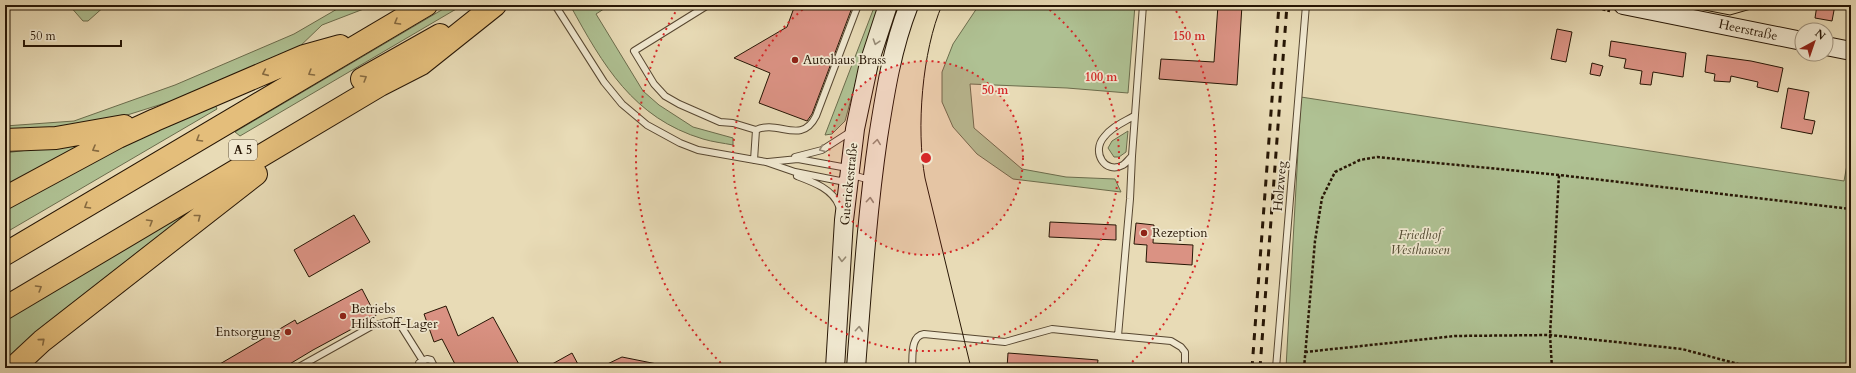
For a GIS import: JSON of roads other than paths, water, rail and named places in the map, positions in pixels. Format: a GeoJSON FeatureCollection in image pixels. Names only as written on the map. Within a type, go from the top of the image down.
{"type":"FeatureCollection","features":[{"type":"Feature","properties":{"kind":"highway","name":"A 5"},"geometry":{"type":"LineString","coordinates":[[5,254],[426,5]]}},
{"type":"Feature","properties":{"kind":"highway","name":"A 5"},"geometry":{"type":"LineString","coordinates":[[5,291],[400,56],[489,9]]}},
{"type":"Feature","properties":{"kind":"highway"},"geometry":{"type":"LineString","coordinates":[[13,368],[42,341],[229,194],[271,163],[384,92],[489,9]]}},
{"type":"Feature","properties":{"kind":"highway"},"geometry":{"type":"LineString","coordinates":[[5,198],[118,137],[155,120],[304,56],[368,38]]}},
{"type":"Feature","properties":{"kind":"highway"},"geometry":{"type":"LineString","coordinates":[[5,308],[380,85],[421,64]]}},
{"type":"Feature","properties":{"kind":"highway"},"geometry":{"type":"LineString","coordinates":[[5,140],[56,138],[155,120]]}},
{"type":"Feature","properties":{"kind":"main road","name":"Guerickestraße"},"geometry":{"type":"LineString","coordinates":[[836,368],[844,220],[854,129],[869,63],[888,5]]}},
{"type":"Feature","properties":{"kind":"main road","name":"Guerickestraße"},"geometry":{"type":"LineString","coordinates":[[856,368],[872,181],[882,109],[897,38],[909,5]]}},
{"type":"Feature","properties":{"kind":"main road","name":"Heerstraße"},"geometry":{"type":"LineString","coordinates":[[1623,5],[1794,39]]}},
{"type":"Feature","properties":{"kind":"main road"},"geometry":{"type":"LineString","coordinates":[[1834,48],[1851,51]]}},
{"type":"Feature","properties":{"kind":"lane"},"geometry":{"type":"LineString","coordinates":[[708,5],[634,51],[654,84],[665,96],[679,104],[720,122],[733,123],[756,130],[761,128],[770,128],[797,131],[805,129],[811,124],[858,5]]}},
{"type":"Feature","properties":{"kind":"lane"},"geometry":{"type":"LineString","coordinates":[[1118,336],[1130,199],[1142,5]]}},
{"type":"Feature","properties":{"kind":"lane","name":"Holzweg"},"geometry":{"type":"LineString","coordinates":[[1276,368],[1306,5]]}},
{"type":"Feature","properties":{"kind":"lane"},"geometry":{"type":"LineString","coordinates":[[556,7],[604,82],[622,104],[647,125],[680,143],[698,150],[766,162],[795,172],[840,181],[849,174]]}},
{"type":"Feature","properties":{"kind":"lane"},"geometry":{"type":"LineString","coordinates":[[1132,156],[1124,165],[1115,167],[1107,165],[1100,158],[1098,151],[1104,136],[1134,116]]}},
{"type":"Feature","properties":{"kind":"lane"},"geometry":{"type":"LineString","coordinates":[[766,162],[822,150],[854,129]]}},
{"type":"Feature","properties":{"kind":"lane"},"geometry":{"type":"LineString","coordinates":[[754,160],[756,130]]}},
{"type":"Feature","properties":{"kind":"lane"},"geometry":{"type":"LineString","coordinates":[[766,162],[798,159],[842,167],[849,174],[872,181]]}},
{"type":"Feature","properties":{"kind":"lane"},"geometry":{"type":"LineString","coordinates":[[766,162],[807,179],[831,192],[837,201],[844,220]]}},
{"type":"Feature","properties":{"kind":"lane"},"geometry":{"type":"LineString","coordinates":[[297,368],[372,326],[390,321],[401,326],[423,361]]}},
{"type":"Feature","properties":{"kind":"lane"},"geometry":{"type":"LineString","coordinates":[[912,368],[914,343],[918,336],[924,334],[1005,342],[1052,329],[1171,341],[1177,343],[1184,352],[1185,368]]}},
{"type":"Feature","properties":{"kind":"lane"},"geometry":{"type":"LineString","coordinates":[[420,368],[419,363],[427,359],[431,360],[435,368]]}},
{"type":"Feature","properties":{"kind":"tram line"},"geometry":{"type":"LineString","coordinates":[[942,5],[935,24],[925,67],[921,114],[922,158],[925,178],[971,368]]}},
{"type":"Feature","properties":{"kind":"tram line"},"geometry":{"type":"LineString","coordinates":[[1679,5],[1730,15],[1765,5]]}},
{"type":"Feature","properties":{"kind":"railway"},"geometry":{"type":"LineString","coordinates":[[1252,368],[1279,5]]}},
{"type":"Feature","properties":{"kind":"railway"},"geometry":{"type":"LineString","coordinates":[[1260,368],[1287,5]]}},
{"type":"Feature","properties":{"kind":"place","name":"Autohaus Brass"},"geometry":{"type":"Point","coordinates":[795,60]}},
{"type":"Feature","properties":{"kind":"place","name":"Rezeption"},"geometry":{"type":"Point","coordinates":[1144,233]}},
{"type":"Feature","properties":{"kind":"place","name":"Betriebs Hilfsstoff-Lager"},"geometry":{"type":"Point","coordinates":[343,316]}},
{"type":"Feature","properties":{"kind":"place","name":"Entsorgung"},"geometry":{"type":"Point","coordinates":[288,332]}},
{"type":"Feature","properties":{"kind":"park label","name":"Friedhof Westhausen"},"geometry":{"type":"Point","coordinates":[1420,242]}}]}
